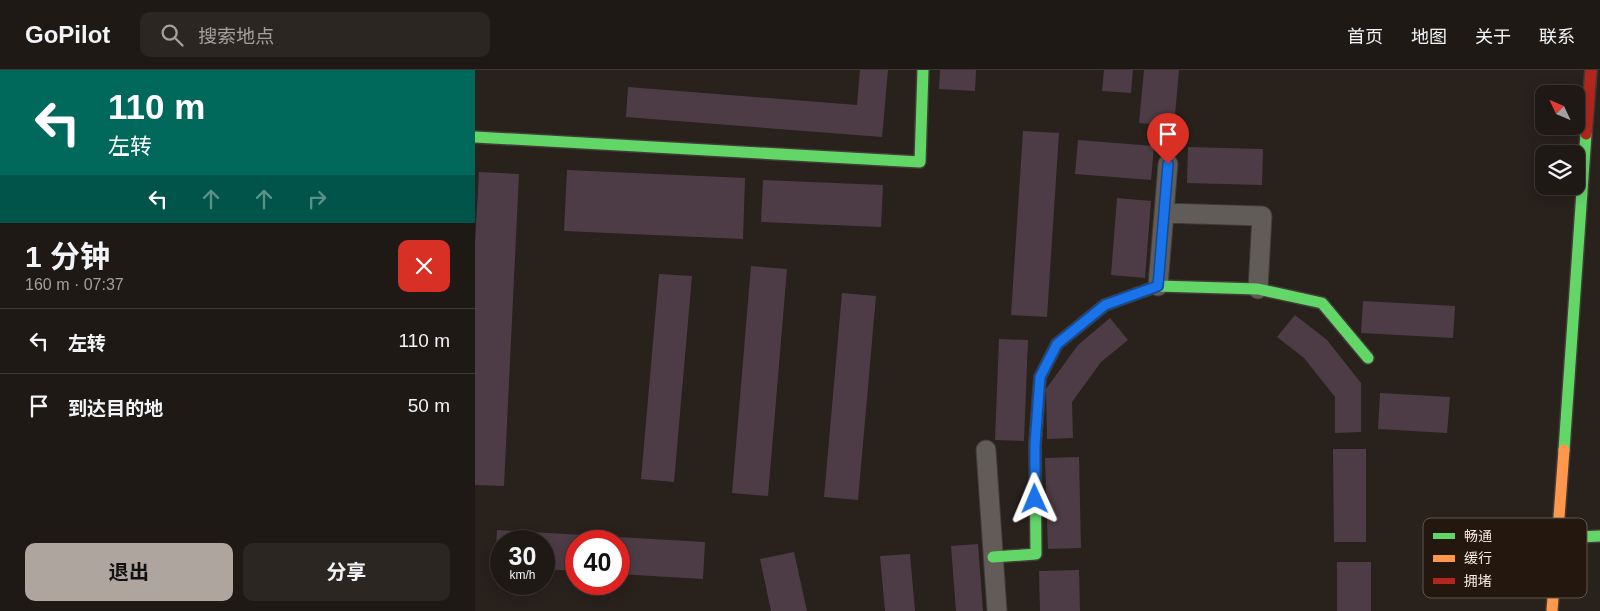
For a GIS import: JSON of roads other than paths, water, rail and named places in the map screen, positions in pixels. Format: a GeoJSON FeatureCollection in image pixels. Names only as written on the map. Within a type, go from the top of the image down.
{"type":"FeatureCollection","features":[{"type":"Feature","properties":{"kind":"street"},"geometry":{"type":"LineString","coordinates":[[475,137],[920,162],[923,70]]}},
{"type":"Feature","properties":{"kind":"street"},"geometry":{"type":"LineString","coordinates":[[1560,518],[1591,70]]}},
{"type":"Feature","properties":{"kind":"street"},"geometry":{"type":"LineString","coordinates":[[1158,286],[1168,164]]}},
{"type":"Feature","properties":{"kind":"street"},"geometry":{"type":"LineString","coordinates":[[1164,212],[1262,216],[1258,289]]}},
{"type":"Feature","properties":{"kind":"street"},"geometry":{"type":"LineString","coordinates":[[993,557],[1036,554],[1035,445],[1040,377],[1057,344],[1105,305],[1158,286],[1258,289],[1322,303],[1368,358]]}},
{"type":"Feature","properties":{"kind":"street"},"geometry":{"type":"LineString","coordinates":[[986,450],[997,611]]}},
{"type":"Feature","properties":{"kind":"street"},"geometry":{"type":"LineString","coordinates":[[1587,537],[1600,536]]}},
{"type":"Feature","properties":{"kind":"street"},"geometry":{"type":"LineString","coordinates":[[1551,611],[1552,598]]}}]}
